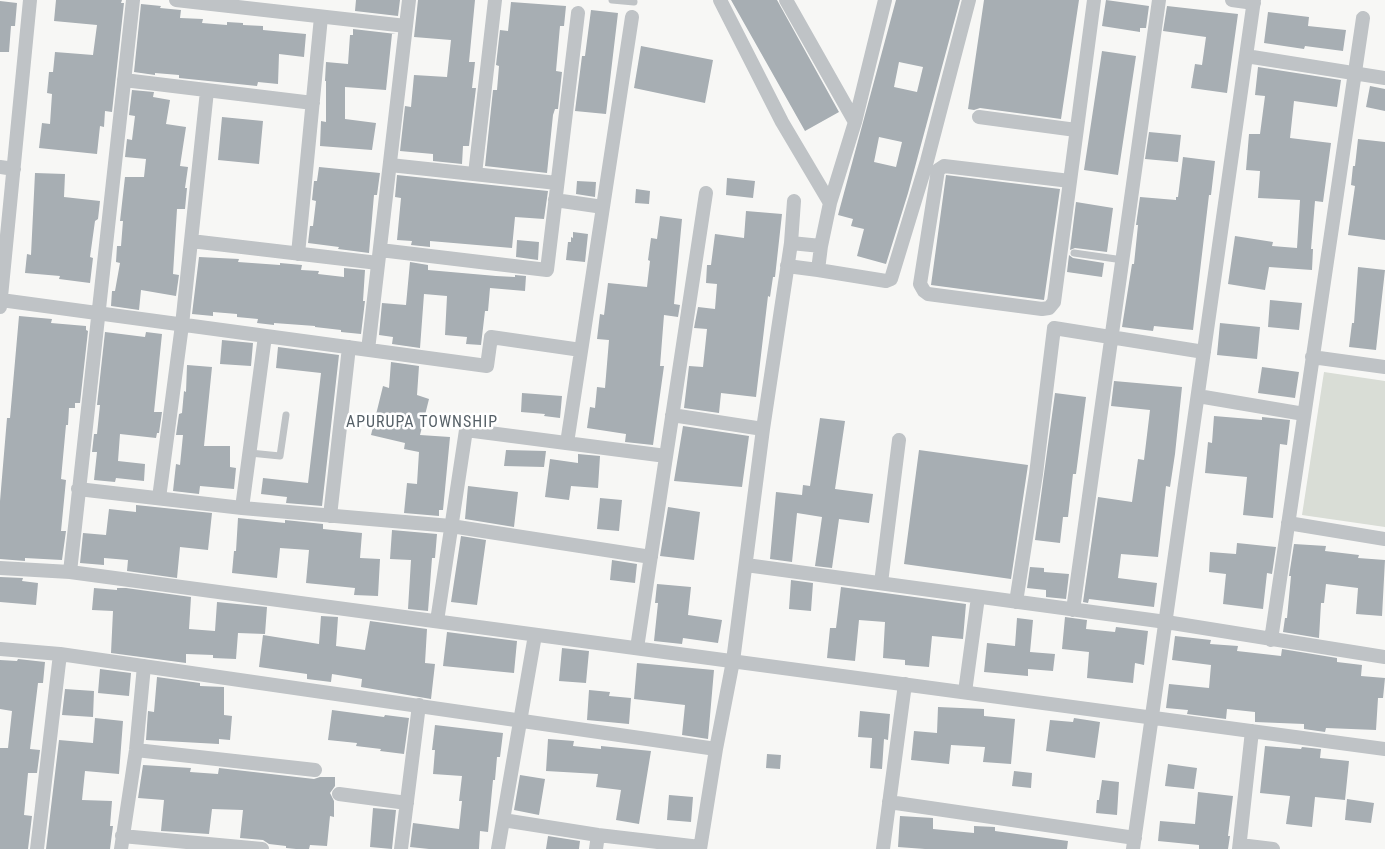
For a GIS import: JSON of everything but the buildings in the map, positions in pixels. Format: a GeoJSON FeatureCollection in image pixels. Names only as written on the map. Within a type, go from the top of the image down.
{"type":"FeatureCollection","features":[{"type":"Feature","properties":{"kind":"street"},"geometry":{"type":"LineString","coordinates":[[30,0],[7,168],[0,304],[99,314],[487,366],[491,337],[581,350]]}},
{"type":"Feature","properties":{"kind":"street"},"geometry":{"type":"LineString","coordinates":[[70,572],[133,0]]}},
{"type":"Feature","properties":{"kind":"street"},"geometry":{"type":"LineString","coordinates":[[176,0],[406,26]]}},
{"type":"Feature","properties":{"kind":"street"},"geometry":{"type":"LineString","coordinates":[[368,350],[410,0]]}},
{"type":"Feature","properties":{"kind":"street"},"geometry":{"type":"LineString","coordinates":[[475,174],[496,0]]}},
{"type":"Feature","properties":{"kind":"street"},"geometry":{"type":"LineString","coordinates":[[720,0],[782,122],[830,202]]}},
{"type":"Feature","properties":{"kind":"street"},"geometry":{"type":"LineString","coordinates":[[786,0],[855,122]]}},
{"type":"Feature","properties":{"kind":"street"},"geometry":{"type":"LineString","coordinates":[[818,270],[830,202],[855,122],[885,0]]}},
{"type":"Feature","properties":{"kind":"street"},"geometry":{"type":"LineString","coordinates":[[787,266],[886,281],[891,279],[927,161],[969,0]]}},
{"type":"Feature","properties":{"kind":"street"},"geometry":{"type":"LineString","coordinates":[[1070,181],[944,166],[938,170],[920,284],[924,291],[928,294],[1042,309],[1048,308],[1054,302],[1094,0]]}},
{"type":"Feature","properties":{"kind":"street"},"geometry":{"type":"LineString","coordinates":[[1073,610],[1159,0]]}},
{"type":"Feature","properties":{"kind":"street"},"geometry":{"type":"LineString","coordinates":[[889,802],[1134,844],[1254,1],[1232,0]]}},
{"type":"Feature","properties":{"kind":"street"},"geometry":{"type":"LineString","coordinates":[[191,242],[298,254],[379,256],[547,270],[578,13]]}},
{"type":"Feature","properties":{"kind":"street"},"geometry":{"type":"LineString","coordinates":[[298,254],[321,16]]}},
{"type":"Feature","properties":{"kind":"street"},"geometry":{"type":"LineString","coordinates":[[567,444],[632,17]]}},
{"type":"Feature","properties":{"kind":"street"},"geometry":{"type":"LineString","coordinates":[[1271,640],[1362,18]]}},
{"type":"Feature","properties":{"kind":"street"},"geometry":{"type":"LineString","coordinates":[[1246,56],[1385,78]]}},
{"type":"Feature","properties":{"kind":"street"},"geometry":{"type":"LineString","coordinates":[[124,80],[313,103]]}},
{"type":"Feature","properties":{"kind":"street"},"geometry":{"type":"LineString","coordinates":[[159,498],[182,325],[208,91]]}},
{"type":"Feature","properties":{"kind":"street"},"geometry":{"type":"LineString","coordinates":[[979,117],[1076,130]]}},
{"type":"Feature","properties":{"kind":"street"},"geometry":{"type":"LineString","coordinates":[[390,164],[557,183]]}},
{"type":"Feature","properties":{"kind":"street"},"geometry":{"type":"LineString","coordinates":[[637,648],[706,193]]}},
{"type":"Feature","properties":{"kind":"street"},"geometry":{"type":"LineString","coordinates":[[555,200],[603,207]]}},
{"type":"Feature","properties":{"kind":"street"},"geometry":{"type":"LineString","coordinates":[[503,820],[597,842],[700,848],[733,661],[763,429],[791,243],[794,201]]}},
{"type":"Feature","properties":{"kind":"street"},"geometry":{"type":"LineString","coordinates":[[791,243],[821,246]]}},
{"type":"Feature","properties":{"kind":"street"},"geometry":{"type":"LineString","coordinates":[[1016,602],[1036,474],[1054,328],[1204,352]]}},
{"type":"Feature","properties":{"kind":"street"},"geometry":{"type":"LineString","coordinates":[[242,508],[266,336]]}},
{"type":"Feature","properties":{"kind":"street"},"geometry":{"type":"LineString","coordinates":[[330,516],[349,347]]}},
{"type":"Feature","properties":{"kind":"street"},"geometry":{"type":"LineString","coordinates":[[1312,357],[1385,367]]}},
{"type":"Feature","properties":{"kind":"street"},"geometry":{"type":"LineString","coordinates":[[1198,396],[1304,414]]}},
{"type":"Feature","properties":{"kind":"street"},"geometry":{"type":"LineString","coordinates":[[672,415],[763,429]]}},
{"type":"Feature","properties":{"kind":"street"},"geometry":{"type":"LineString","coordinates":[[437,621],[466,430],[666,456]]}},
{"type":"Feature","properties":{"kind":"street"},"geometry":{"type":"LineString","coordinates":[[881,583],[899,440]]}},
{"type":"Feature","properties":{"kind":"street"},"geometry":{"type":"LineString","coordinates":[[78,489],[242,508],[451,526],[651,557]]}},
{"type":"Feature","properties":{"kind":"street"},"geometry":{"type":"LineString","coordinates":[[1288,523],[1385,538]]}},
{"type":"Feature","properties":{"kind":"street"},"geometry":{"type":"LineString","coordinates":[[746,565],[1166,622],[1385,657]]}},
{"type":"Feature","properties":{"kind":"street"},"geometry":{"type":"LineString","coordinates":[[0,568],[70,572],[1385,749]]}},
{"type":"Feature","properties":{"kind":"street"},"geometry":{"type":"LineString","coordinates":[[965,692],[978,597]]}},
{"type":"Feature","properties":{"kind":"street"},"geometry":{"type":"LineString","coordinates":[[498,849],[534,634]]}},
{"type":"Feature","properties":{"kind":"street"},"geometry":{"type":"LineString","coordinates":[[0,648],[60,654],[520,719],[716,749]]}},
{"type":"Feature","properties":{"kind":"street"},"geometry":{"type":"LineString","coordinates":[[37,849],[60,654]]}},
{"type":"Feature","properties":{"kind":"street"},"geometry":{"type":"LineString","coordinates":[[144,666],[136,750],[121,843],[262,849]]}},
{"type":"Feature","properties":{"kind":"street"},"geometry":{"type":"LineString","coordinates":[[883,849],[905,684]]}},
{"type":"Feature","properties":{"kind":"street"},"geometry":{"type":"LineString","coordinates":[[401,849],[419,705]]}},
{"type":"Feature","properties":{"kind":"street"},"geometry":{"type":"LineString","coordinates":[[1252,731],[1239,847],[1273,849]]}},
{"type":"Feature","properties":{"kind":"street"},"geometry":{"type":"LineString","coordinates":[[136,750],[315,770]]}},
{"type":"Feature","properties":{"kind":"street"},"geometry":{"type":"LineString","coordinates":[[339,794],[407,803]]}},
{"type":"Feature","properties":{"kind":"lane"},"geometry":{"type":"LineString","coordinates":[[612,0],[634,2]]}},
{"type":"Feature","properties":{"kind":"lane"},"geometry":{"type":"LineString","coordinates":[[1074,253],[1123,260]]}},
{"type":"Feature","properties":{"kind":"lane"},"geometry":{"type":"LineString","coordinates":[[250,453],[280,456],[286,415]]}},
{"type":"Feature","properties":{"kind":"shaded area"},"geometry":{"type":"Polygon","coordinates":[[[1324,372],[1385,381],[1385,527],[1302,515],[1324,372]]]}},
{"type":"Feature","properties":{"kind":"district","name":"APURUPA TOWNSHIP"},"geometry":{"type":"Point","coordinates":[422,423]}}]}
